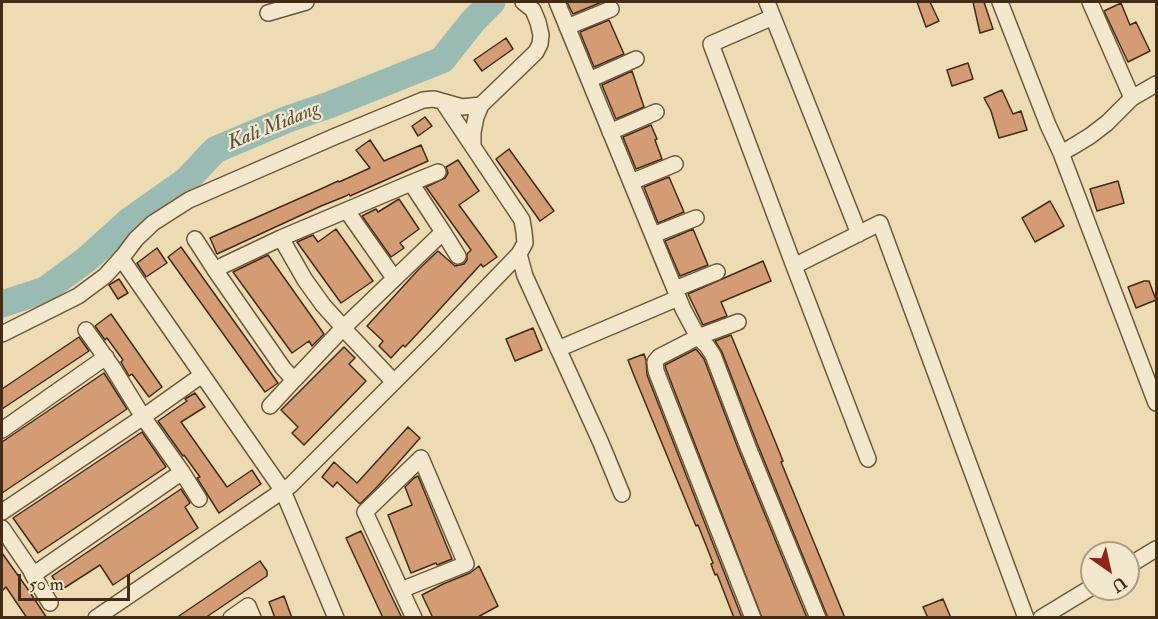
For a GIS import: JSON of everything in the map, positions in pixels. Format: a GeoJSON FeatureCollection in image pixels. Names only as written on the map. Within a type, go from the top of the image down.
{"type":"FeatureCollection","features":[{"type":"Feature","properties":{"kind":"street"},"geometry":{"type":"LineString","coordinates":[[268,13],[306,2]]}},
{"type":"Feature","properties":{"kind":"street"},"geometry":{"type":"LineString","coordinates":[[557,2],[653,235],[673,295],[698,337],[713,355],[747,447],[818,618]]}},
{"type":"Feature","properties":{"kind":"street"},"geometry":{"type":"LineString","coordinates":[[767,2],[859,234]]}},
{"type":"Feature","properties":{"kind":"street"},"geometry":{"type":"LineString","coordinates":[[1000,2],[1061,153],[1156,403]]}},
{"type":"Feature","properties":{"kind":"street"},"geometry":{"type":"LineString","coordinates":[[1090,2],[1132,98]]}},
{"type":"Feature","properties":{"kind":"street"},"geometry":{"type":"LineString","coordinates":[[473,146],[473,132],[481,105],[536,52],[540,44],[541,35],[538,22],[533,10],[525,3]]}},
{"type":"Feature","properties":{"kind":"street"},"geometry":{"type":"LineString","coordinates":[[567,27],[611,9]]}},
{"type":"Feature","properties":{"kind":"street"},"geometry":{"type":"LineString","coordinates":[[773,17],[711,44],[868,459]]}},
{"type":"Feature","properties":{"kind":"street"},"geometry":{"type":"LineString","coordinates":[[588,80],[636,59]]}},
{"type":"Feature","properties":{"kind":"street"},"geometry":{"type":"LineString","coordinates":[[1061,153],[1097,131],[1132,98],[1156,84]]}},
{"type":"Feature","properties":{"kind":"street"},"geometry":{"type":"LineString","coordinates":[[2,334],[78,296],[105,276],[153,222],[189,200],[423,100],[434,99],[462,107],[481,105]]}},
{"type":"Feature","properties":{"kind":"street"},"geometry":{"type":"LineString","coordinates":[[96,618],[291,485],[519,254],[525,243],[522,220],[443,102]]}},
{"type":"Feature","properties":{"kind":"street"},"geometry":{"type":"LineString","coordinates":[[610,132],[656,112]]}},
{"type":"Feature","properties":{"kind":"street"},"geometry":{"type":"LineString","coordinates":[[631,183],[675,164]]}},
{"type":"Feature","properties":{"kind":"street"},"geometry":{"type":"LineString","coordinates":[[215,270],[281,238],[438,172]]}},
{"type":"Feature","properties":{"kind":"street"},"geometry":{"type":"LineString","coordinates":[[411,183],[458,256]]}},
{"type":"Feature","properties":{"kind":"street"},"geometry":{"type":"LineString","coordinates":[[346,211],[394,278]]}},
{"type":"Feature","properties":{"kind":"street"},"geometry":{"type":"LineString","coordinates":[[653,235],[696,218]]}},
{"type":"Feature","properties":{"kind":"street"},"geometry":{"type":"LineString","coordinates":[[794,266],[880,223],[1026,618]]}},
{"type":"Feature","properties":{"kind":"street"},"geometry":{"type":"LineString","coordinates":[[270,406],[344,328],[443,232]]}},
{"type":"Feature","properties":{"kind":"street"},"geometry":{"type":"LineString","coordinates":[[281,238],[305,280],[323,305],[394,382]]}},
{"type":"Feature","properties":{"kind":"street"},"geometry":{"type":"LineString","coordinates":[[195,239],[294,380]]}},
{"type":"Feature","properties":{"kind":"street"},"geometry":{"type":"LineString","coordinates":[[519,254],[525,276],[622,494]]}},
{"type":"Feature","properties":{"kind":"street"},"geometry":{"type":"LineString","coordinates":[[121,258],[283,491],[336,618]]}},
{"type":"Feature","properties":{"kind":"street"},"geometry":{"type":"LineString","coordinates":[[558,349],[717,272]]}},
{"type":"Feature","properties":{"kind":"street"},"geometry":{"type":"LineString","coordinates":[[738,322],[698,337],[656,359],[655,362],[656,371],[753,618]]}},
{"type":"Feature","properties":{"kind":"street"},"geometry":{"type":"LineString","coordinates":[[86,330],[198,498]]}},
{"type":"Feature","properties":{"kind":"street"},"geometry":{"type":"LineString","coordinates":[[2,430],[106,357]]}},
{"type":"Feature","properties":{"kind":"street"},"geometry":{"type":"LineString","coordinates":[[2,512],[202,375]]}},
{"type":"Feature","properties":{"kind":"street"},"geometry":{"type":"LineString","coordinates":[[401,590],[466,564],[421,458],[365,512],[401,590],[414,618]]}},
{"type":"Feature","properties":{"kind":"street"},"geometry":{"type":"LineString","coordinates":[[33,575],[182,472]]}},
{"type":"Feature","properties":{"kind":"street"},"geometry":{"type":"LineString","coordinates":[[2,528],[30,568],[50,603]]}},
{"type":"Feature","properties":{"kind":"street"},"geometry":{"type":"LineString","coordinates":[[1140,559],[1156,549]]}},
{"type":"Feature","properties":{"kind":"street"},"geometry":{"type":"LineString","coordinates":[[1041,618],[1080,594]]}},
{"type":"Feature","properties":{"kind":"street"},"geometry":{"type":"LineString","coordinates":[[231,618],[248,606],[254,618]]}},
{"type":"Feature","properties":{"kind":"building"},"geometry":{"type":"Polygon","coordinates":[[[567,2],[602,2],[573,14],[567,2]]]}},
{"type":"Feature","properties":{"kind":"building"},"geometry":{"type":"Polygon","coordinates":[[[917,2],[930,2],[939,21],[926,27],[917,2]]]}},
{"type":"Feature","properties":{"kind":"building"},"geometry":{"type":"Polygon","coordinates":[[[973,2],[984,2],[993,29],[980,33],[973,2]]]}},
{"type":"Feature","properties":{"kind":"building"},"geometry":{"type":"Polygon","coordinates":[[[1121,3],[1130,25],[1136,22],[1150,51],[1128,62],[1104,11],[1121,3]]]}},
{"type":"Feature","properties":{"kind":"building"},"geometry":{"type":"Polygon","coordinates":[[[609,20],[624,54],[594,67],[580,32],[609,20]]]}},
{"type":"Feature","properties":{"kind":"building"},"geometry":{"type":"Polygon","coordinates":[[[506,38],[513,49],[482,71],[474,60],[506,38]]]}},
{"type":"Feature","properties":{"kind":"building"},"geometry":{"type":"Polygon","coordinates":[[[968,63],[973,79],[952,86],[947,70],[968,63]]]}},
{"type":"Feature","properties":{"kind":"building"},"geometry":{"type":"Polygon","coordinates":[[[632,71],[644,107],[616,119],[602,85],[632,71]]]}},
{"type":"Feature","properties":{"kind":"building"},"geometry":{"type":"Polygon","coordinates":[[[1002,90],[1013,114],[1021,111],[1027,130],[999,138],[991,111],[984,98],[1002,90]]]}},
{"type":"Feature","properties":{"kind":"building"},"geometry":{"type":"Polygon","coordinates":[[[425,117],[432,126],[418,136],[412,126],[425,117]]]}},
{"type":"Feature","properties":{"kind":"building"},"geometry":{"type":"Polygon","coordinates":[[[651,125],[662,159],[636,169],[623,137],[651,125]]]}},
{"type":"Feature","properties":{"kind":"building"},"geometry":{"type":"Polygon","coordinates":[[[370,140],[384,161],[421,145],[428,161],[350,196],[349,194],[321,206],[217,254],[210,238],[370,168],[356,150],[370,140]]]}},
{"type":"Feature","properties":{"kind":"building"},"geometry":{"type":"Polygon","coordinates":[[[509,149],[554,211],[540,221],[496,159],[509,149]]]}},
{"type":"Feature","properties":{"kind":"building"},"geometry":{"type":"Polygon","coordinates":[[[458,160],[479,191],[459,205],[497,257],[483,267],[481,264],[405,347],[403,345],[391,358],[379,346],[383,341],[367,326],[438,251],[455,266],[464,264],[471,250],[426,187],[445,178],[448,173],[446,167],[458,160]]]}},
{"type":"Feature","properties":{"kind":"building"},"geometry":{"type":"Polygon","coordinates":[[[669,177],[684,212],[658,223],[644,187],[669,177]]]}},
{"type":"Feature","properties":{"kind":"building"},"geometry":{"type":"Polygon","coordinates":[[[1118,181],[1124,203],[1097,211],[1090,189],[1118,181]]]}},
{"type":"Feature","properties":{"kind":"building"},"geometry":{"type":"Polygon","coordinates":[[[399,199],[419,229],[400,243],[404,248],[391,257],[362,216],[376,209],[378,212],[399,199]]]}},
{"type":"Feature","properties":{"kind":"building"},"geometry":{"type":"Polygon","coordinates":[[[1050,201],[1064,226],[1035,242],[1022,218],[1050,201]]]}},
{"type":"Feature","properties":{"kind":"building"},"geometry":{"type":"Polygon","coordinates":[[[336,229],[373,281],[341,303],[297,242],[313,235],[318,242],[336,229]]]}},
{"type":"Feature","properties":{"kind":"building"},"geometry":{"type":"Polygon","coordinates":[[[693,229],[708,265],[680,276],[665,241],[693,229]]]}},
{"type":"Feature","properties":{"kind":"building"},"geometry":{"type":"Polygon","coordinates":[[[181,247],[278,383],[265,392],[168,257],[181,247]]]}},
{"type":"Feature","properties":{"kind":"building"},"geometry":{"type":"Polygon","coordinates":[[[157,248],[167,263],[146,277],[137,263],[157,248]]]}},
{"type":"Feature","properties":{"kind":"building"},"geometry":{"type":"Polygon","coordinates":[[[268,255],[324,334],[312,346],[309,341],[292,353],[233,272],[268,255]]]}},
{"type":"Feature","properties":{"kind":"building"},"geometry":{"type":"Polygon","coordinates":[[[763,261],[771,281],[721,302],[727,316],[703,325],[688,294],[763,261]]]}},
{"type":"Feature","properties":{"kind":"building"},"geometry":{"type":"Polygon","coordinates":[[[119,279],[128,293],[118,299],[109,285],[119,279]]]}},
{"type":"Feature","properties":{"kind":"building"},"geometry":{"type":"Polygon","coordinates":[[[1149,281],[1156,300],[1136,308],[1128,287],[1149,281]]]}},
{"type":"Feature","properties":{"kind":"building"},"geometry":{"type":"Polygon","coordinates":[[[111,314],[162,387],[149,397],[132,374],[129,376],[121,362],[123,360],[95,326],[111,314]]]}},
{"type":"Feature","properties":{"kind":"building"},"geometry":{"type":"Polygon","coordinates":[[[533,328],[542,350],[515,361],[506,339],[533,328]]]}},
{"type":"Feature","properties":{"kind":"building"},"geometry":{"type":"Polygon","coordinates":[[[731,335],[845,618],[828,618],[722,352],[715,341],[731,335]]]}},
{"type":"Feature","properties":{"kind":"building"},"geometry":{"type":"Polygon","coordinates":[[[79,337],[89,351],[2,409],[2,389],[79,337]]]}},
{"type":"Feature","properties":{"kind":"building"},"geometry":{"type":"Polygon","coordinates":[[[344,347],[355,358],[349,364],[366,381],[304,445],[292,433],[298,427],[281,410],[344,347]]]}},
{"type":"Feature","properties":{"kind":"building"},"geometry":{"type":"Polygon","coordinates":[[[696,349],[704,359],[807,618],[762,618],[665,365],[696,349]]]}},
{"type":"Feature","properties":{"kind":"building"},"geometry":{"type":"Polygon","coordinates":[[[644,354],[647,375],[742,618],[734,618],[717,574],[715,575],[711,564],[713,563],[698,525],[696,526],[628,360],[644,354]]]}},
{"type":"Feature","properties":{"kind":"building"},"geometry":{"type":"Polygon","coordinates":[[[104,373],[127,409],[2,493],[2,442],[104,373]]]}},
{"type":"Feature","properties":{"kind":"building"},"geometry":{"type":"Polygon","coordinates":[[[195,393],[205,407],[181,422],[227,487],[252,470],[261,484],[219,513],[197,478],[200,477],[158,421],[195,393]]]}},
{"type":"Feature","properties":{"kind":"building"},"geometry":{"type":"Polygon","coordinates":[[[408,427],[420,438],[360,504],[337,482],[333,487],[322,477],[334,462],[357,483],[408,427]]]}},
{"type":"Feature","properties":{"kind":"building"},"geometry":{"type":"Polygon","coordinates":[[[142,432],[166,467],[38,553],[13,518],[142,432]]]}},
{"type":"Feature","properties":{"kind":"building"},"geometry":{"type":"Polygon","coordinates":[[[418,476],[452,559],[411,573],[388,515],[412,505],[405,487],[418,476]]]}},
{"type":"Feature","properties":{"kind":"building"},"geometry":{"type":"Polygon","coordinates":[[[181,489],[190,503],[185,507],[198,528],[113,585],[100,565],[61,590],[52,576],[181,489]]]}},
{"type":"Feature","properties":{"kind":"building"},"geometry":{"type":"Polygon","coordinates":[[[361,531],[402,618],[383,618],[346,538],[361,531]]]}},
{"type":"Feature","properties":{"kind":"building"},"geometry":{"type":"Polygon","coordinates":[[[2,553],[47,618],[27,618],[6,587],[2,591],[2,553]]]}},
{"type":"Feature","properties":{"kind":"building"},"geometry":{"type":"Polygon","coordinates":[[[260,561],[267,571],[267,576],[205,618],[176,618],[260,561]]]}},
{"type":"Feature","properties":{"kind":"building"},"geometry":{"type":"Polygon","coordinates":[[[479,566],[498,606],[476,618],[433,618],[422,595],[470,573],[479,566]]]}},
{"type":"Feature","properties":{"kind":"building"},"geometry":{"type":"Polygon","coordinates":[[[284,596],[292,618],[275,618],[269,602],[284,596]]]}},
{"type":"Feature","properties":{"kind":"building"},"geometry":{"type":"Polygon","coordinates":[[[943,599],[951,618],[928,618],[923,607],[943,599]]]}},
{"type":"Feature","properties":{"kind":"waterway","name":"Kali Midang"},"geometry":{"type":"LineString","coordinates":[[2,304],[45,290],[87,259],[129,221],[187,180],[215,150],[288,119],[442,60],[473,21],[492,2]]}}]}
